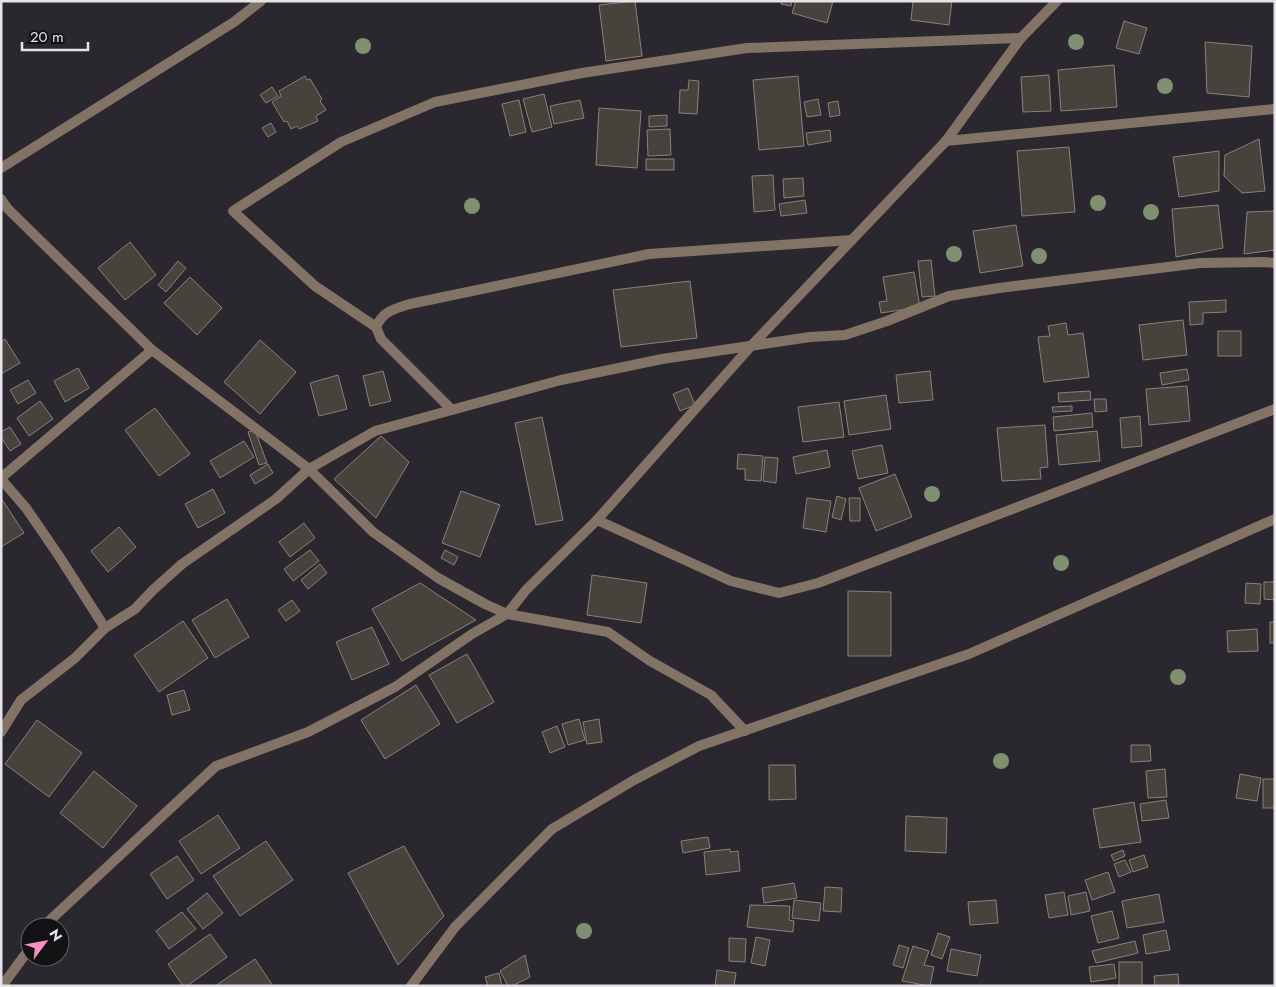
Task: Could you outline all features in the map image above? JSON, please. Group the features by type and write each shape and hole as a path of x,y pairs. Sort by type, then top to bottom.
{"street":[{"path":"1,168 234,22 261,1"},
{"path":"55,917 216,766 308,732 394,687 472,634 507,614 526,590 597,520 751,346 946,141 1021,38 1057,1"},
{"path":"452,410 381,339 376,327 315,286 234,211 341,142 435,102 582,73 747,48 1021,38"},
{"path":"946,141 1275,109"},
{"path":"1,199 152,350 309,469 373,532 438,578 507,614 608,632 650,660 711,696 745,731"},
{"path":"376,327 380,317 410,304 649,254 852,240"},
{"path":"1,732 21,700 74,658 105,628 134,608 182,564 276,498 309,469 375,431 561,380 662,359 810,336 845,335 887,321 949,296 1200,263 1275,263"},
{"path":"105,628 26,508 1,479 152,350"},
{"path":"597,520 731,581 779,593 818,583 1275,409"},
{"path":"411,986 454,927 552,829 634,780 699,746 969,654 1275,519"},
{"path":"2,986 20,962"}],"building":[{"path":"635,1 642,56 606,61 599,5"},
{"path":"782,1 792,1 791,6 781,4"},
{"path":"796,1 833,1 827,23 792,13"},
{"path":"913,1 952,1 949,25 911,20"},
{"path":"1124,21 1147,28 1139,54 1116,48"},
{"path":"1205,42 1252,46 1249,97 1207,93"},
{"path":"1114,65 1117,107 1061,111 1058,70"},
{"path":"1049,75 1051,111 1023,112 1021,77"},
{"path":"305,76 307,80 310,79 326,110 316,116 318,121 299,129 297,126 291,129 287,121 284,122 272,102 281,96 279,91"},
{"path":"798,76 804,146 759,150 753,80"},
{"path":"689,80 699,81 697,114 679,113 680,90 688,90"},
{"path":"272,87 278,96 266,103 260,95"},
{"path":"544,94 552,127 532,132 523,99"},
{"path":"818,99 821,115 807,117 804,102"},
{"path":"519,100 526,132 510,136 502,104"},
{"path":"580,100 584,118 554,124 550,106"},
{"path":"838,101 840,115 830,117 828,103"},
{"path":"599,108 641,111 637,168 596,165"},
{"path":"667,115 667,126 649,127 649,116"},
{"path":"271,123 276,132 268,137 262,128"},
{"path":"670,129 671,155 648,156 647,130"},
{"path":"830,130 831,141 808,145 806,133"},
{"path":"1259,139 1265,191 1242,193 1224,176 1225,155"},
{"path":"1069,147 1075,212 1022,216 1017,151"},
{"path":"1219,151 1219,191 1179,197 1173,157"},
{"path":"646,159 674,159 674,170 646,170"},
{"path":"773,175 775,210 754,212 752,176"},
{"path":"803,178 804,196 784,198 783,179"},
{"path":"805,200 807,213 781,216 779,204"},
{"path":"1218,205 1223,248 1176,257 1172,209"},
{"path":"1275,211 1275,250 1244,254 1247,212"},
{"path":"1016,225 1023,266 980,273 973,231"},
{"path":"130,242 156,275 125,300 98,268"},
{"path":"931,260 935,296 922,297 918,261"},
{"path":"178,261 186,268 166,292 158,285"},
{"path":"914,272 920,307 881,313 879,302 887,301 883,277"},
{"path":"190,277 222,308 197,335 164,303"},
{"path":"690,281 697,338 621,347 613,290"},
{"path":"1226,300 1226,312 1203,313 1203,324 1190,325 1189,302"},
{"path":"1183,320 1187,355 1143,360 1139,325"},
{"path":"1066,323 1068,335 1083,333 1089,377 1044,382 1038,337 1050,336 1048,326"},
{"path":"1218,331 1241,331 1241,356 1218,356"},
{"path":"5,339 20,363 1,374 1,342"},
{"path":"260,340 296,372 260,414 224,382"},
{"path":"78,368 89,388 65,402 54,381"},
{"path":"1187,369 1189,380 1162,385 1160,373"},
{"path":"383,371 391,401 370,406 363,376"},
{"path":"930,371 933,400 899,403 896,375"},
{"path":"338,375 347,409 319,416 310,383"},
{"path":"28,380 36,393 18,404 10,390"},
{"path":"1187,386 1190,421 1149,425 1146,389"},
{"path":"688,388 695,405 680,411 673,394"},
{"path":"1090,391 1091,400 1059,402 1058,393"},
{"path":"886,395 891,429 849,435 844,401"},
{"path":"1094,399 1106,399 1107,411 1095,412"},
{"path":"40,401 53,419 29,436 17,418"},
{"path":"839,402 844,437 803,442 798,407"},
{"path":"1072,406 1072,411 1053,412 1052,407"},
{"path":"155,408 190,454 159,476 125,430"},
{"path":"1092,413 1093,427 1054,431 1053,417"},
{"path":"1140,416 1142,446 1122,448 1120,418"},
{"path":"542,417 563,520 536,525 515,423"},
{"path":"1045,425 1048,467 1040,468 1041,479 1002,481 997,428"},
{"path":"10,427 21,444 10,451 1,437 1,432"},
{"path":"255,430 267,463 259,465 248,432"},
{"path":"1097,431 1100,461 1059,465 1056,435"},
{"path":"381,436 409,462 376,518 334,479"},
{"path":"244,441 254,457 220,478 210,461"},
{"path":"882,445 888,473 858,479 852,451"},
{"path":"827,450 830,467 796,474 793,457"},
{"path":"738,454 763,456 761,481 745,480 745,469 737,469"},
{"path":"765,457 778,458 776,483 763,481"},
{"path":"268,464 273,473 255,484 250,475"},
{"path":"895,474 912,517 876,531 859,488"},
{"path":"213,489 225,513 198,528 185,504"},
{"path":"461,491 500,505 480,557 442,543"},
{"path":"837,496 846,499 841,520 832,517"},
{"path":"1,498 24,533 1,547"},
{"path":"807,498 831,501 826,532 803,528"},
{"path":"849,498 860,498 860,521 850,521"},
{"path":"304,523 315,538 290,557 279,542"},
{"path":"119,527 136,547 108,572 91,551"},
{"path":"310,550 319,561 293,581 284,569"},
{"path":"445,550 458,557 454,565 441,558"},
{"path":"320,564 327,573 308,589 301,580"},
{"path":"592,575 647,583 641,623 587,615"},
{"path":"1264,582 1275,582 1275,600 1264,599"},
{"path":"420,583 476,620 402,661 372,609"},
{"path":"1246,583 1261,584 1260,604 1245,603"},
{"path":"848,591 891,592 891,656 848,656"},
{"path":"227,599 249,637 215,658 192,620"},
{"path":"292,600 300,611 286,621 278,610"},
{"path":"183,621 208,658 159,692 134,655"},
{"path":"1270,622 1275,622 1275,643 1270,643"},
{"path":"372,627 389,664 352,680 336,642"},
{"path":"1257,629 1258,651 1228,652 1227,631"},
{"path":"467,654 494,702 457,723 429,675"},
{"path":"416,685 440,724 385,759 361,720"},
{"path":"184,690 190,710 172,715 167,695"},
{"path":"579,719 585,740 568,745 562,724"},
{"path":"599,719 602,742 587,744 583,722"},
{"path":"37,720 82,753 49,797 5,764"},
{"path":"557,726 565,747 550,753 542,732"},
{"path":"1131,745 1150,745 1151,761 1131,762"},
{"path":"769,765 795,765 796,799 769,800"},
{"path":"1165,769 1167,797 1148,798 1146,771"},
{"path":"94,771 137,806 103,848 60,813"},
{"path":"1240,774 1261,778 1257,801 1236,798"},
{"path":"1263,779 1275,779 1275,808 1263,808"},
{"path":"1166,800 1169,818 1142,821 1140,804"},
{"path":"1134,802 1141,842 1100,848 1093,809"},
{"path":"218,815 240,848 201,874 179,841"},
{"path":"906,816 947,818 946,853 905,851"},
{"path":"708,837 710,848 683,853 681,841"},
{"path":"266,841 293,880 240,916 213,876"},
{"path":"404,846 444,916 398,965 348,873"},
{"path":"730,849 730,852 738,851 740,871 706,875 704,852"},
{"path":"1123,850 1125,856 1114,861 1111,855"},
{"path":"1144,855 1148,867 1133,872 1129,860"},
{"path":"177,856 194,880 167,899 150,874"},
{"path":"1125,860 1131,872 1119,877 1114,864"},
{"path":"1108,872 1115,892 1092,900 1085,880"},
{"path":"794,883 797,898 764,903 762,888"},
{"path":"825,887 842,888 841,912 823,911"},
{"path":"1064,892 1068,915 1049,918 1045,895"},
{"path":"1086,892 1090,911 1071,915 1068,896"},
{"path":"207,893 223,913 203,929 187,909"},
{"path":"1159,894 1164,922 1127,928 1122,901"},
{"path":"794,900 821,903 819,921 792,918"},
{"path":"996,900 998,923 970,925 968,902"},
{"path":"750,905 790,906 789,920 794,921 793,932 747,927"},
{"path":"1112,911 1119,938 1098,943 1091,916"},
{"path":"182,912 196,929 169,949 156,931"},
{"path":"1166,930 1170,950 1146,954 1143,935"},
{"path":"938,933 950,937 942,959 931,955"},
{"path":"210,934 227,957 187,986 183,986 168,964"},
{"path":"756,937 770,940 765,966 751,963"},
{"path":"729,938 746,939 745,962 729,961"},
{"path":"1135,941 1138,953 1096,963 1092,951"},
{"path":"899,945 909,948 903,968 893,965"},
{"path":"913,946 929,951 924,965 934,967 930,986 902,981"},
{"path":"951,949 981,955 977,976 947,971"},
{"path":"525,955 530,977 512,986 508,986 500,971"},
{"path":"255,959 273,986 215,986"},
{"path":"1119,962 1142,962 1142,986 1119,986"},
{"path":"1114,964 1116,978 1091,982 1089,967"},
{"path":"717,970 736,973 734,986 715,986"},
{"path":"499,973 502,986 488,986 485,977"},
{"path":"1178,974 1179,986 1155,986 1154,976"}]}
